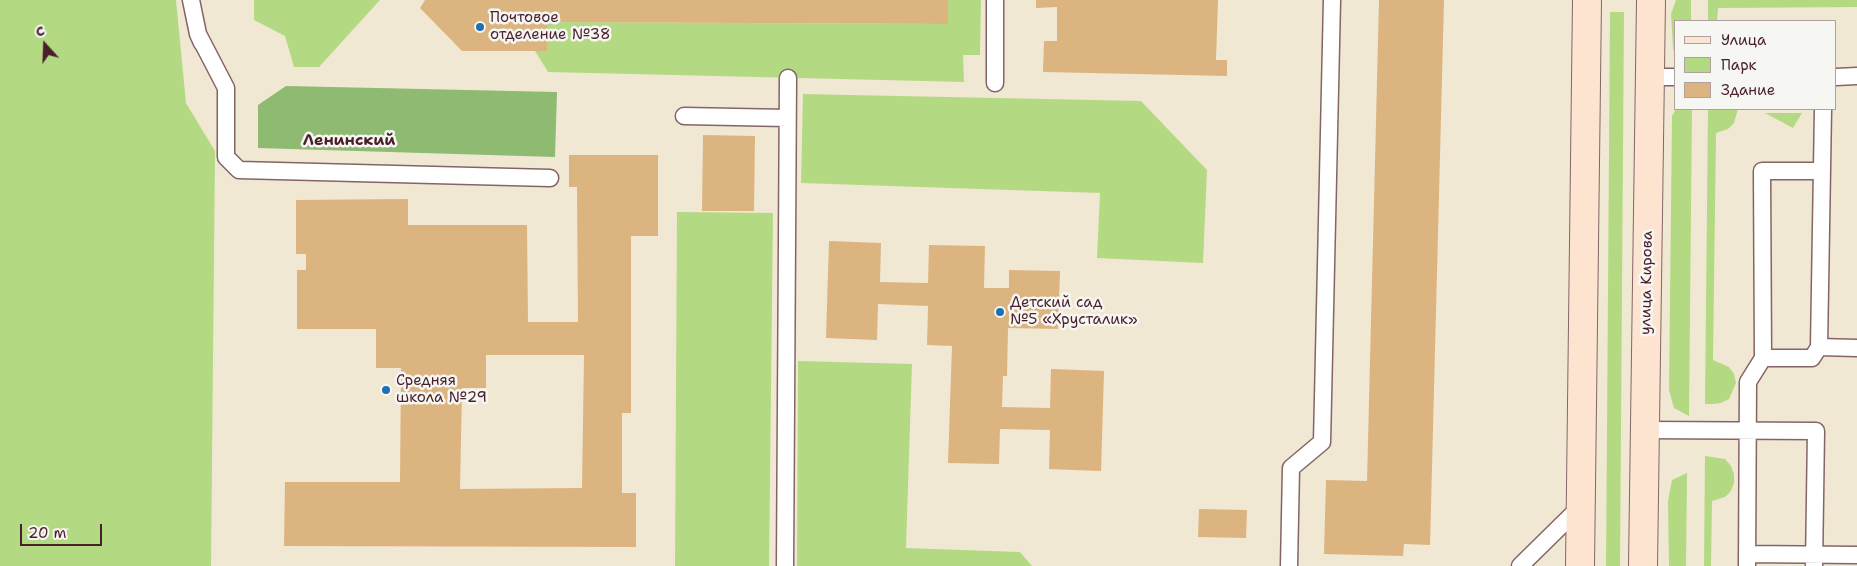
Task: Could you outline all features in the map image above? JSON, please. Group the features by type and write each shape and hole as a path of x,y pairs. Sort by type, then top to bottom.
{"main road":[{"path":"1580,566 1587,0"},
{"name":"улица Кирова","path":"1644,566 1645,430 1663,77 1650,0"}],"lane":[{"path":"191,0 198,34 226,88 226,157 240,170 550,178"},
{"path":"995,0 995,83"},
{"path":"1289,566 1291,468 1322,442 1332,0"},
{"path":"1837,77 1857,76"},
{"path":"785,566 788,78"},
{"path":"1763,358 1812,358 1819,347 1823,110"},
{"path":"684,116 787,118"},
{"path":"1822,171 1762,171 1763,358 1748,382 1747,560 1814,560 1857,555"},
{"path":"1819,347 1857,348"},
{"path":"1645,430 1816,431 1814,560"},
{"path":"1520,566 1581,506"}],"green space":[{"path":"0,0 176,0 186,103 215,151 211,566 0,566"},
{"path":"254,0 380,0 319,67 294,67 285,36 254,20"},
{"path":"948,0 981,0 980,55 963,55 964,82 548,72 535,51 547,51 547,22 947,24"},
{"path":"1676,0 1691,0 1691,20 1674,20 1674,52 1673,48 1671,14"},
{"path":"1708,0 1857,0 1857,7 1718,8 1717,20 1708,20"},
{"path":"1610,12 1624,12 1620,566 1606,566"},
{"path":"286,86 557,92 555,157 258,148 258,105"},
{"path":"803,94 1141,101 1207,170 1203,263 1097,258 1100,193 801,183"},
{"path":"1675,110 1692,110 1689,416 1674,408 1669,390 1672,116"},
{"path":"1708,110 1738,110 1734,123 1728,129 1716,133 1713,360 1729,367 1734,374 1736,383 1729,399 1721,403 1705,404"},
{"path":"1765,113 1802,113 1793,128"},
{"path":"677,212 773,213 769,566 675,566"},
{"path":"798,361 912,364 906,548 1020,552 1032,566 797,566"},
{"path":"1705,456 1725,459 1731,466 1734,474 1734,483 1731,491 1725,497 1712,501 1711,566 1704,566"},
{"path":"1687,473 1686,566 1669,566 1668,501 1672,480"}],"building":[{"path":"425,0 948,0 948,24 547,22 547,51 462,51 420,8"},
{"path":"1036,0 1218,0 1216,60 1227,60 1227,76 1043,72 1044,41 1057,41 1057,7 1036,8"},
{"path":"1379,0 1444,0 1430,545 1404,544 1403,556 1324,554 1326,480 1367,481"},
{"path":"703,135 755,136 754,211 702,211"},
{"path":"569,155 658,155 658,236 631,236 631,413 622,413 622,493 636,493 636,547 284,546 285,482 400,482 401,368 376,368 376,329 297,329 297,270 306,270 306,254 296,254 296,200 408,199 408,225 527,225 528,322 578,322 577,187 569,187","holes":["486,355 584,355 582,488 460,489 462,388 486,388"]},
{"path":"829,241 881,243 880,282 928,283 929,245 985,246 984,288 1009,288 1009,270 1060,271 1058,329 1008,328 1007,376 1003,376 1002,407 1050,408 1051,369 1104,371 1101,471 1049,469 1050,430 1000,429 999,464 948,463 952,346 927,345 928,306 878,304 877,340 826,338"},
{"path":"1199,509 1247,510 1246,538 1198,537"}],"place":[{"name":"Почтовое отделение №38","path":"480,27"},
{"name":"Детский сад №5 «Хрусталик»","path":"1000,312"},
{"name":"Средняя школа №29","path":"386,390"}],"district":[{"name":"Ленинский","path":"349,141"}]}
